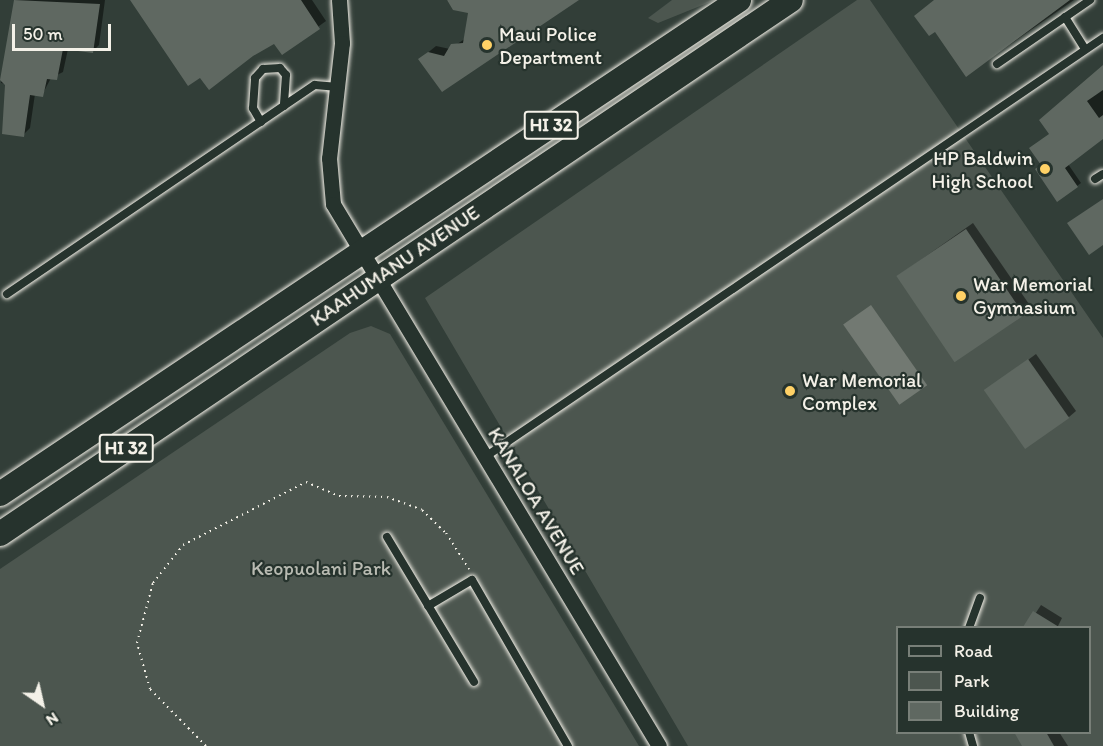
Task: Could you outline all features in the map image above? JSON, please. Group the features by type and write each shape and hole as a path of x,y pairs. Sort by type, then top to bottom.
{"main road":[{"name":"KAAHUMANU AVENUE","path":"0,494 739,0"},
{"name":"KAAHUMANU AVENUE","path":"0,534 791,0"}],"street":[{"name":"KANALOA AVENUE","path":"339,0 338,87 331,194 362,251 659,746"}],"lane":[{"path":"997,64 1090,0"},
{"path":"1065,17 1085,49"},
{"path":"485,457 1103,38"},
{"path":"261,122 253,108 255,78 263,69 280,68 286,75 284,106"},
{"path":"7,294 315,85 338,87"},
{"path":"1095,179 1103,174"},
{"path":"387,537 474,682"},
{"path":"428,606 472,580 568,746"},
{"path":"969,626 980,598"}],"path":[{"path":"206,746 150,688 137,644 153,583 183,545 306,482 339,496 387,496 422,510 446,533 469,569"}],"green space":[{"path":"672,0 715,0 658,23 648,18"},
{"name":"War Memorial Complex","path":"857,0 870,0 1103,338 1103,746 688,746 425,298"},
{"name":"Keopuolani Park","path":"371,326 390,334 639,746 0,746 0,569 350,333"}],"shaded area":[{"path":"871,305 927,385 899,405 843,325"}],"building":[{"path":"14,0 100,4 93,53 63,49 57,80 47,79 43,97 30,95 24,137 2,134 5,85 0,80"},
{"path":"130,0 301,0 320,29 282,55 274,44 253,56 209,90 200,78 188,86"},
{"name":"Maui Police Department","path":"447,0 579,0 442,92 418,59 428,52 444,56 451,44 463,43 468,13 453,10"},
{"path":"934,0 1070,0 966,77 935,32 929,36 914,16"},
{"path":"1103,65 1103,90 1087,101 1099,118 1103,115 1103,139 1065,168 1078,187 1057,202 1035,169 1041,165 1029,148 1049,134 1039,120"},
{"path":"1103,199 1103,245 1089,255 1067,223"},
{"name":"War Memorial Gymnasium","path":"966,229 1024,315 955,362 896,276"},
{"path":"1028,359 1069,418 1025,449 984,390"},
{"path":"1033,611 1057,626 1024,626"},
{"path":"1015,734 1047,734 1054,746 1022,746"}],"place":[{"name":"Maui Police Department","path":"487,45"},
{"name":"HP Baldwin High School","path":"1045,169"},
{"name":"War Memorial Gymnasium","path":"961,296"},
{"name":"War Memorial Complex","path":"790,391"}]}
